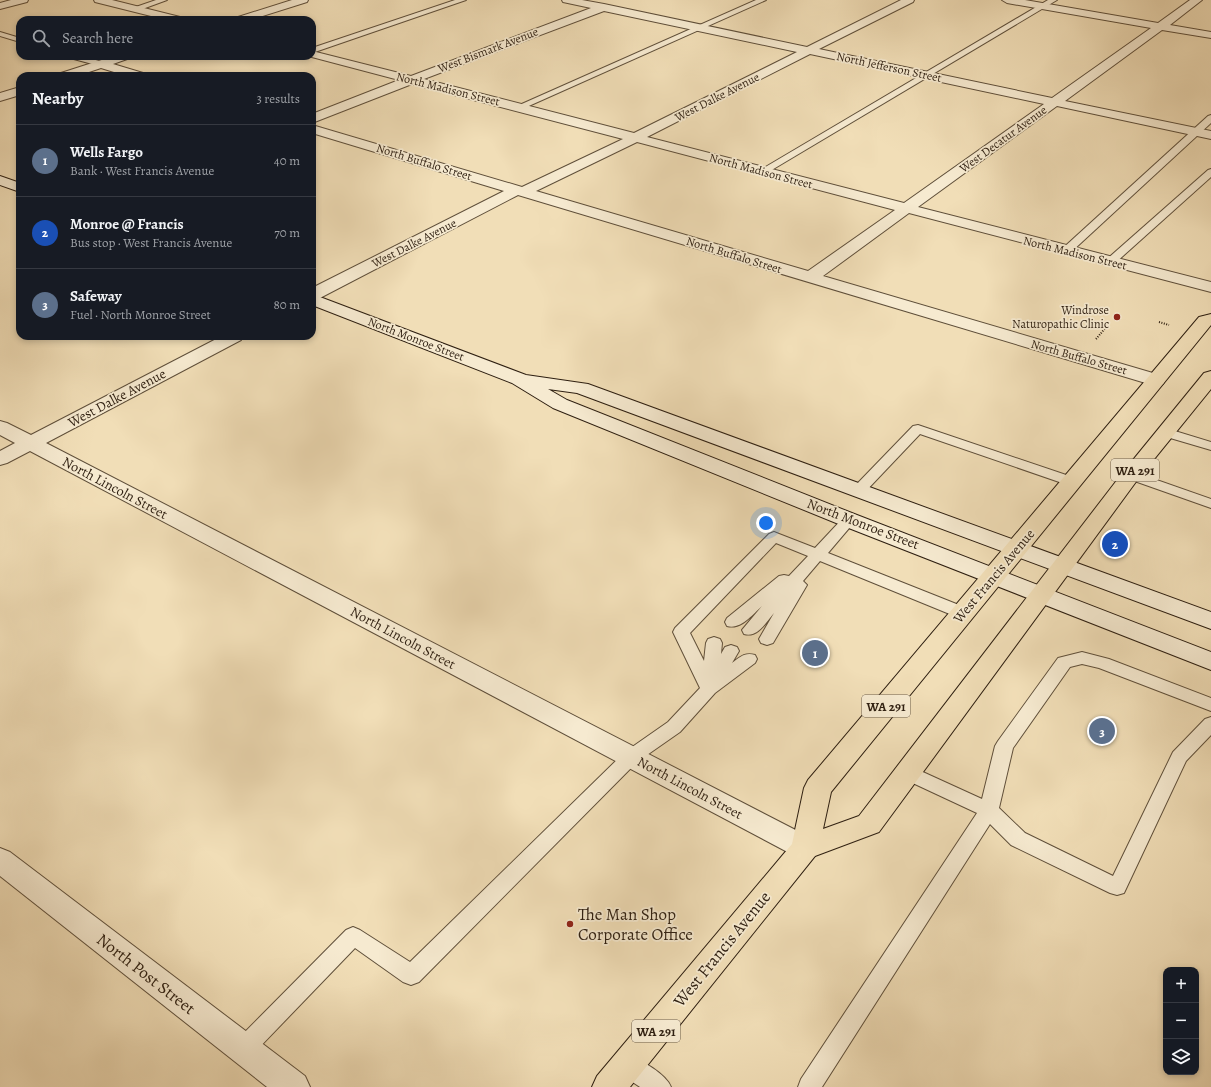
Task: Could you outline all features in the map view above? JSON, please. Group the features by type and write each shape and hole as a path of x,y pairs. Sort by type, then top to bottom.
{"main road":[{"name":"West Francis Avenue","path":"618,1076 805,848 818,788 1205,321 1211,319"},
{"name":"WA 291","path":"805,848 869,824 1131,475 1211,377"}],"street":[{"path":"0,6 23,0"},
{"path":"99,0 163,16"},
{"path":"252,16 303,0"},
{"name":"North Jefferson Street","path":"567,0 1211,135"},
{"name":"West Bismark Avenue","path":"316,117 621,0"},
{"name":"West Dalke Avenue","path":"316,293 520,191 635,138 909,0"},
{"path":"1008,0 1211,35"},
{"name":"West Decatur Avenue","path":"809,278 1197,0"},
{"name":"North Madison Street","path":"316,54 762,172 1211,287"},
{"path":"76,72 113,60"},
{"path":"100,64 126,72"},
{"path":"0,97 16,92"},
{"name":"North Buffalo Street","path":"316,130 1156,380"},
{"path":"0,180 16,186"},
{"name":"North Monroe Street","path":"316,302 519,379 560,404 849,520 1211,661"},
{"name":"West Dalke Avenue","path":"0,459 227,340"},
{"name":"North Monroe Street","path":"519,379 581,388 1211,621"},
{"name":"North Lincoln Street","path":"0,427 805,848"},
{"name":"North Post Street","path":"0,860 292,1087"}],"lane":[{"path":"134,9 163,0"},
{"path":"316,52 462,0"},
{"path":"519,107 762,0"},
{"path":"762,172 1053,0"},
{"path":"0,34 16,39"},
{"path":"86,60 100,64"},
{"path":"1066,251 1211,118"},
{"path":"1110,262 1211,172"},
{"path":"859,490 918,429 1073,482"},
{"path":"1165,432 1211,446"},
{"path":"1131,475 1211,504"},
{"path":"750,630 849,520"},
{"path":"709,689 681,632 774,537 963,613"},
{"path":"733,622 816,555"},
{"path":"768,639 816,555"},
{"path":"709,689 714,643"},
{"path":"709,689 731,651"},
{"path":"809,1087 989,810 1004,746 1064,662 1082,658 1103,663 1211,705"},
{"path":"243,1049 352,936 410,975 631,757 674,727 709,689 749,659"},
{"path":"908,773 989,810 1018,839 1117,887 1179,757 1211,724"},
{"path":"618,1076 660,1087"}],"path":[{"path":"1159,322 1169,324"},
{"path":"1105,329 1108,325"}],"place":[{"name":"Windrose Naturopathic Clinic","path":"1117,317"},
{"name":"Monroe @ Francis","path":"1115,544"},
{"name":"Wells Fargo","path":"815,653"},
{"name":"Safeway","path":"1102,731"},
{"name":"The Man Shop Corporate Office","path":"570,924"}]}
